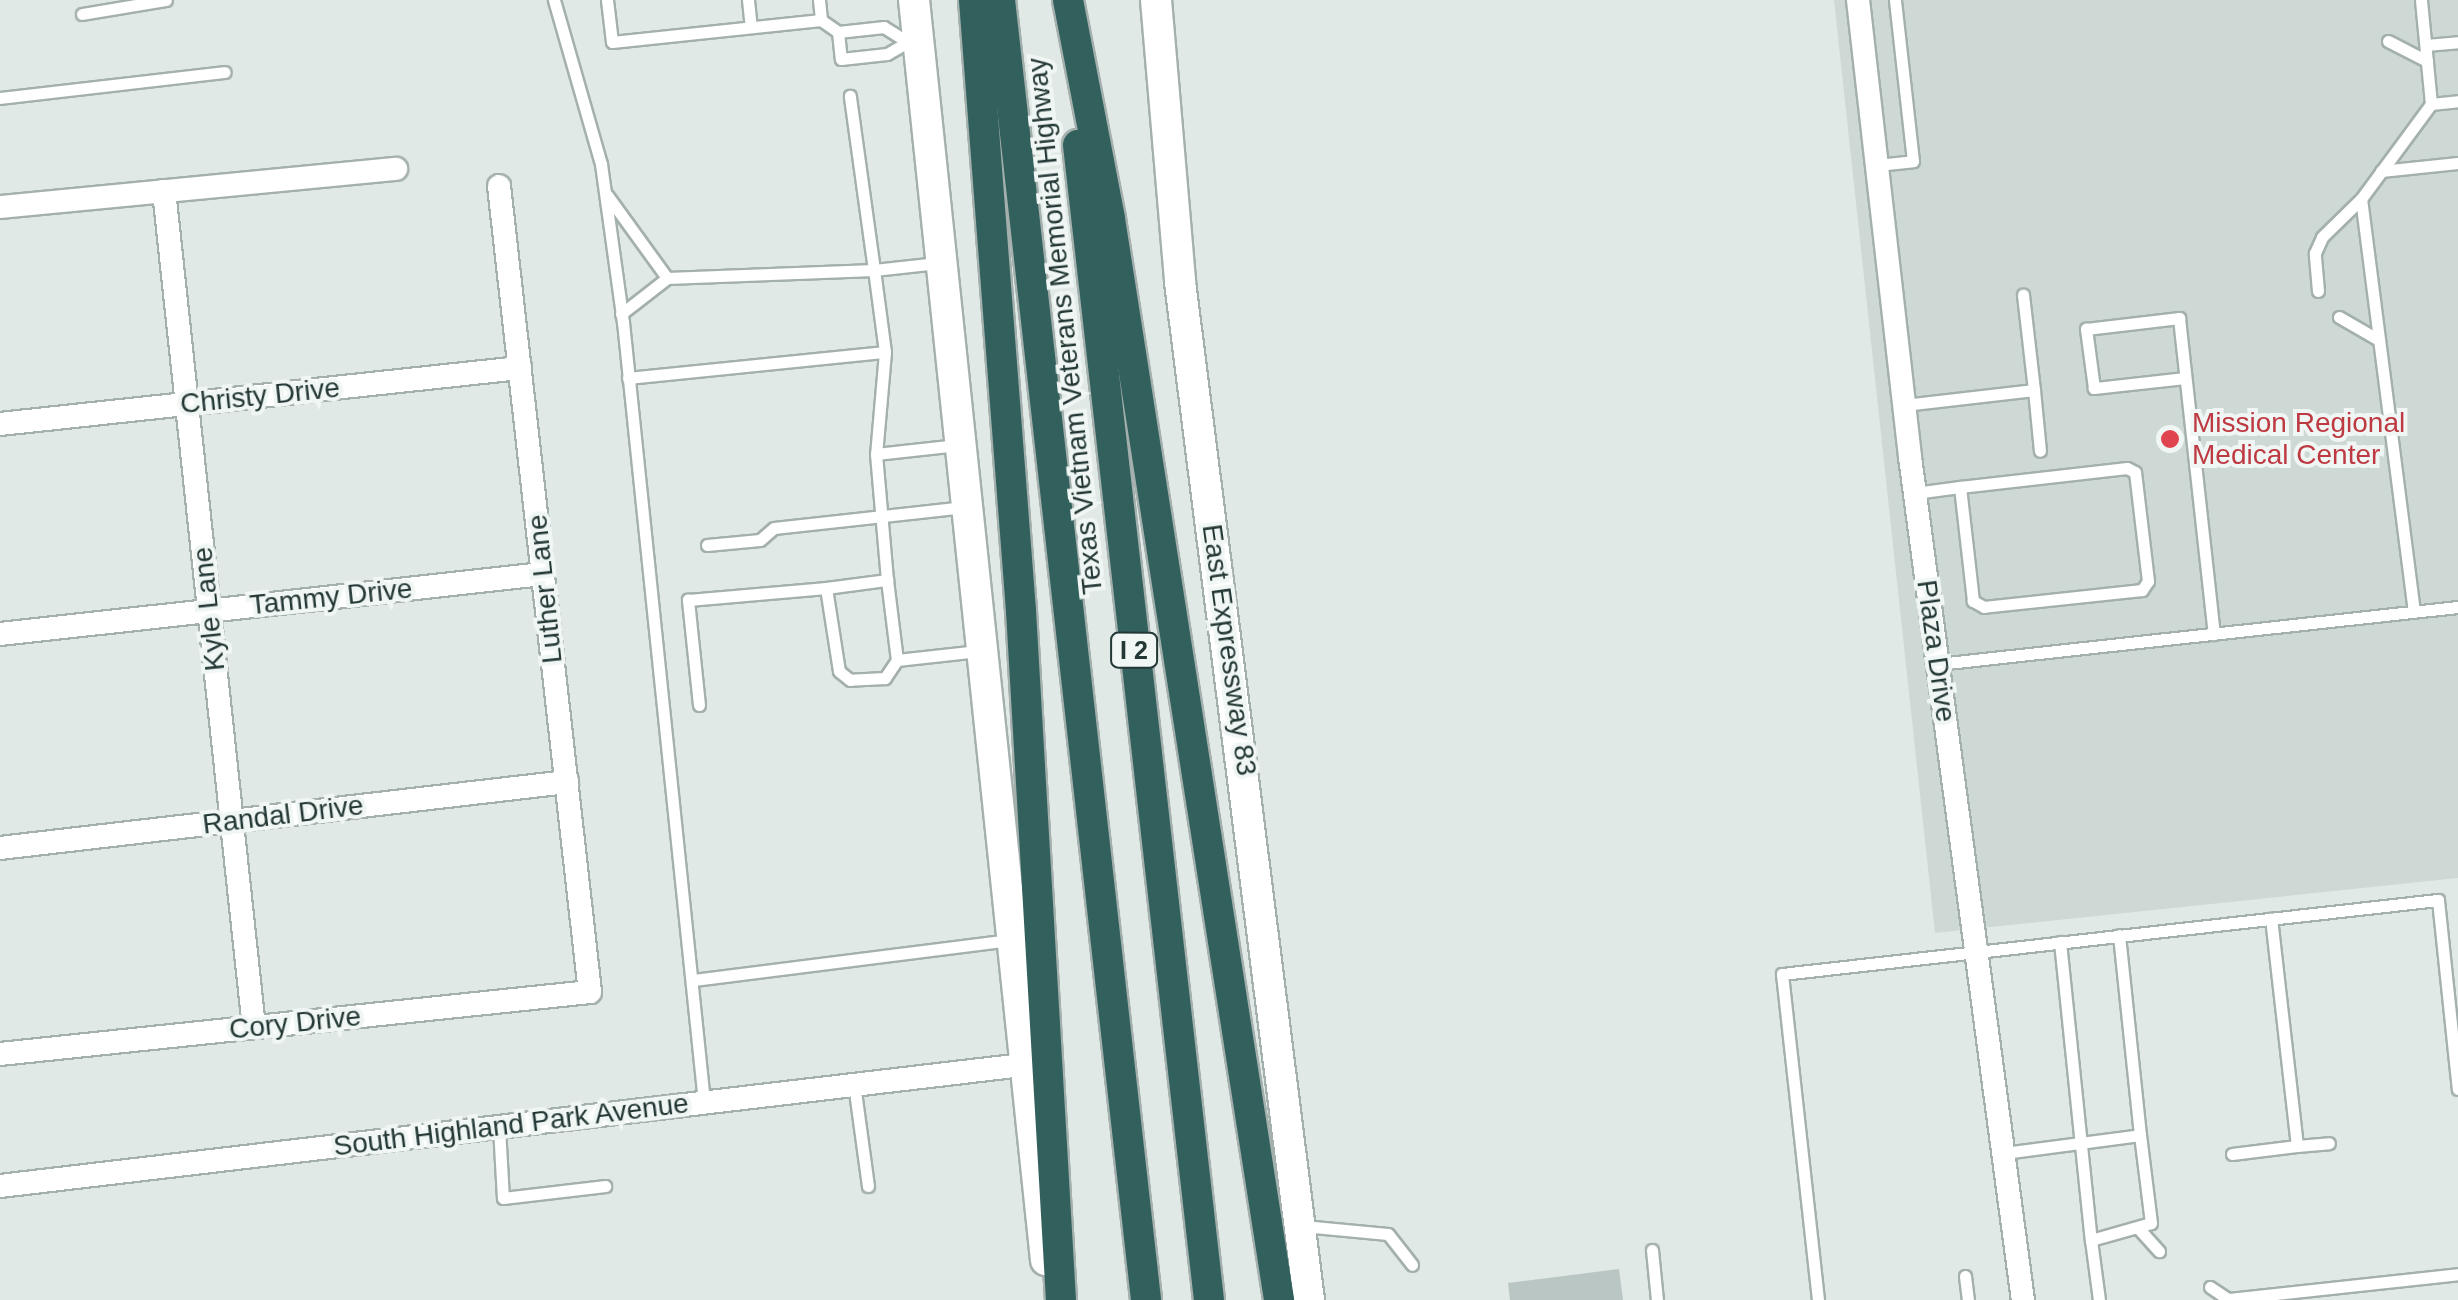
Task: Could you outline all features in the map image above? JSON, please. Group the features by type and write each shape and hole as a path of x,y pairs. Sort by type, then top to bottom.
{"highway":[{"path":"974,0 1022,611 1061,1300"},
{"name":"Texas Vietnam Veterans Memorial Highway","path":"1000,0 1146,1300"},
{"path":"1065,0 1113,238 1278,1300"},
{"name":"Texas Vietnam Veterans Memorial Highway","path":"1065,0 1209,1300"}],"main road":[{"path":"914,0 910,38 940,263 1008,940 1051,1300"},
{"path":"1136,0 1164,88"},
{"name":"East Expressway 83","path":"1156,0 1180,282 1310,1300"}],"street":[{"name":"Plaza Drive","path":"1858,0 1915,492 2023,1300"},
{"path":"0,207 396,169"},
{"name":"Luther Lane","path":"500,186 590,992"},
{"name":"Kyle Lane","path":"164,191 254,1027"},
{"name":"Christy Drive","path":"0,424 520,368"},
{"name":"Tammy Drive","path":"0,634 544,574"},
{"name":"Randal Drive","path":"0,848 567,782"},
{"name":"Cory Drive","path":"0,1054 590,992"},
{"name":"South Highland Park Avenue","path":"0,1186 1022,1065"}],"lane":[{"path":"82,14 166,0"},
{"path":"554,0 605,193 622,314 704,1102"},
{"path":"607,0 612,42 821,20 838,32 884,27 910,38"},
{"path":"748,0 751,27"},
{"path":"819,0 821,20"},
{"path":"1876,165 1914,161 1895,0"},
{"path":"2318,292 2315,253 2322,238 2362,199 2431,104 2422,0"},
{"path":"838,32 841,59 887,54 910,38"},
{"path":"2388,41 2427,62"},
{"path":"2426,45 2458,42"},
{"path":"0,98 225,72"},
{"path":"826,588 839,671 850,680 885,678 897,660 876,454 885,352 850,96"},
{"path":"2431,104 2458,101"},
{"path":"2381,171 2458,163"},
{"path":"605,193 668,278"},
{"path":"2362,199 2414,612"},
{"path":"622,314 668,278 874,270 940,263"},
{"path":"2023,295 2040,451"},
{"path":"2338,317 2380,340"},
{"path":"2186,378 2094,388 2086,328 2179,318 2186,378 2214,634"},
{"path":"628,378 885,352"},
{"path":"1904,405 2034,390"},
{"path":"876,454 958,445"},
{"path":"1915,492 1960,487 2136,472 2148,581 2142,590 1984,607 1973,601 1960,487"},
{"path":"707,545 882,516 965,507"},
{"path":"699,705 688,600 887,580"},
{"path":"1938,664 2458,607"},
{"path":"897,660 979,651"},
{"path":"1818,1300 1782,974 2438,900 2458,1089"},
{"path":"2271,918 2297,1146"},
{"path":"2091,1240 2151,1223 2119,935"},
{"path":"693,980 1008,940"},
{"path":"2060,942 2099,1300"},
{"path":"854,1084 868,1186"},
{"path":"499,1127 503,1198 605,1186"},
{"path":"2004,1153 2140,1135"},
{"path":"2232,1154 2329,1142"},
{"path":"1302,1226 1388,1234 1412,1264"},
{"path":"2139,1229 2159,1251"},
{"path":"1652,1250 1658,1300"},
{"path":"2210,1287 2229,1300 2458,1274"},
{"path":"1965,1276 1968,1300"}],"shaded area":[{"name":"Mission Regional Medical Center","path":"1834,0 2458,0 2458,878 1935,933"}],"building":[{"path":"1619,1269 1623,1300 1510,1300 1508,1283"}],"place":[{"name":"Mission Regional Medical Center","path":"2170,439"}]}
